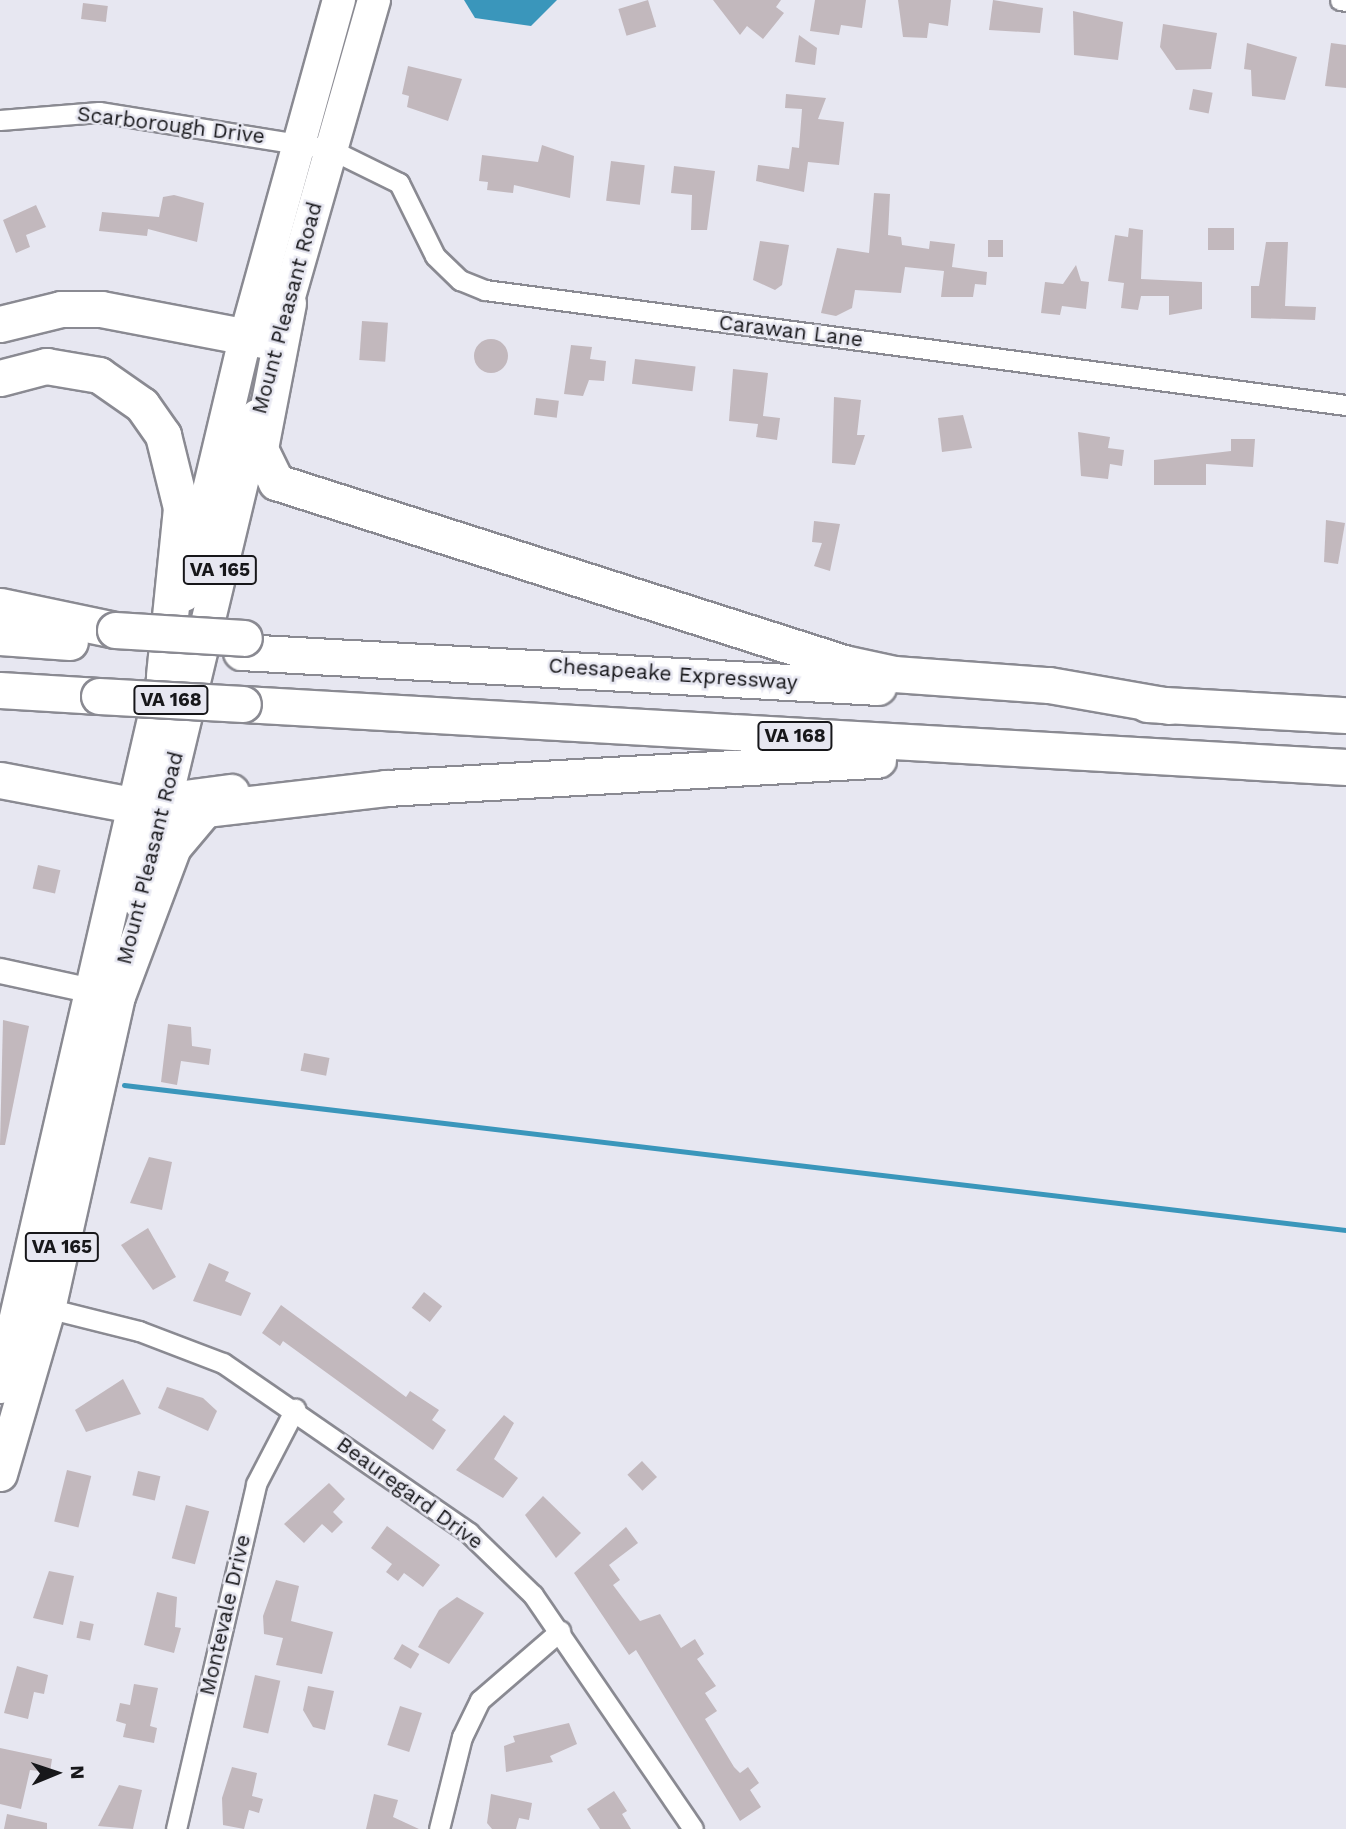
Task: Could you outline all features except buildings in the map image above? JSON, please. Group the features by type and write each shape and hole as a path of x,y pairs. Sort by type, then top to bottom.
{"highway":[{"path":"288,303 260,450 276,482 844,663 894,674 1049,685 1169,706"},
{"path":"0,324 61,309 101,309 260,339"},
{"name":"Mount Pleasant Road","path":"103,993 165,797 260,339"},
{"path":"0,378 46,366 99,375 142,405 163,435 181,508 164,675"},
{"path":"0,606 113,637"},
{"name":"Chesapeake Expressway","path":"0,637 113,637 1169,706 1346,715"},
{"name":"Mount Pleasant Road","path":"0,1475 32,1305 103,993 132,805 164,675"},
{"name":"VA 168","path":"0,691 1346,766"},
{"path":"0,780 132,805 165,797 936,759 1001,747"},
{"path":"103,993 191,819 215,806 386,788"},
{"name":"Mount Pleasant Road","path":"0,1386 32,1305"}],"main road":[{"name":"Mount Pleasant Road","path":"164,675 260,339 300,142 339,0"},
{"name":"Mount Pleasant Road","path":"260,339 288,303 374,0"}],"street":[{"path":"1339,0 1346,1"},
{"name":"Scarborough Drive","path":"0,120 99,112 300,142"},
{"name":"Carawan Lane","path":"300,142 330,149 388,174 412,200 435,256 460,280 485,290 1346,405"},
{"path":"0,971 103,993"},
{"name":"Beauregard Drive","path":"32,1305 181,1345 223,1363 295,1409 469,1533 560,1631 693,1829"},
{"name":"Montevale Drive","path":"176,1829 256,1484 295,1409"},
{"path":"439,1829 462,1737 480,1700 560,1631"}],"water":[{"path":"464,0 557,0 531,26 475,18"}],"waterway":[{"path":"124,1085 1346,1230"}]}
